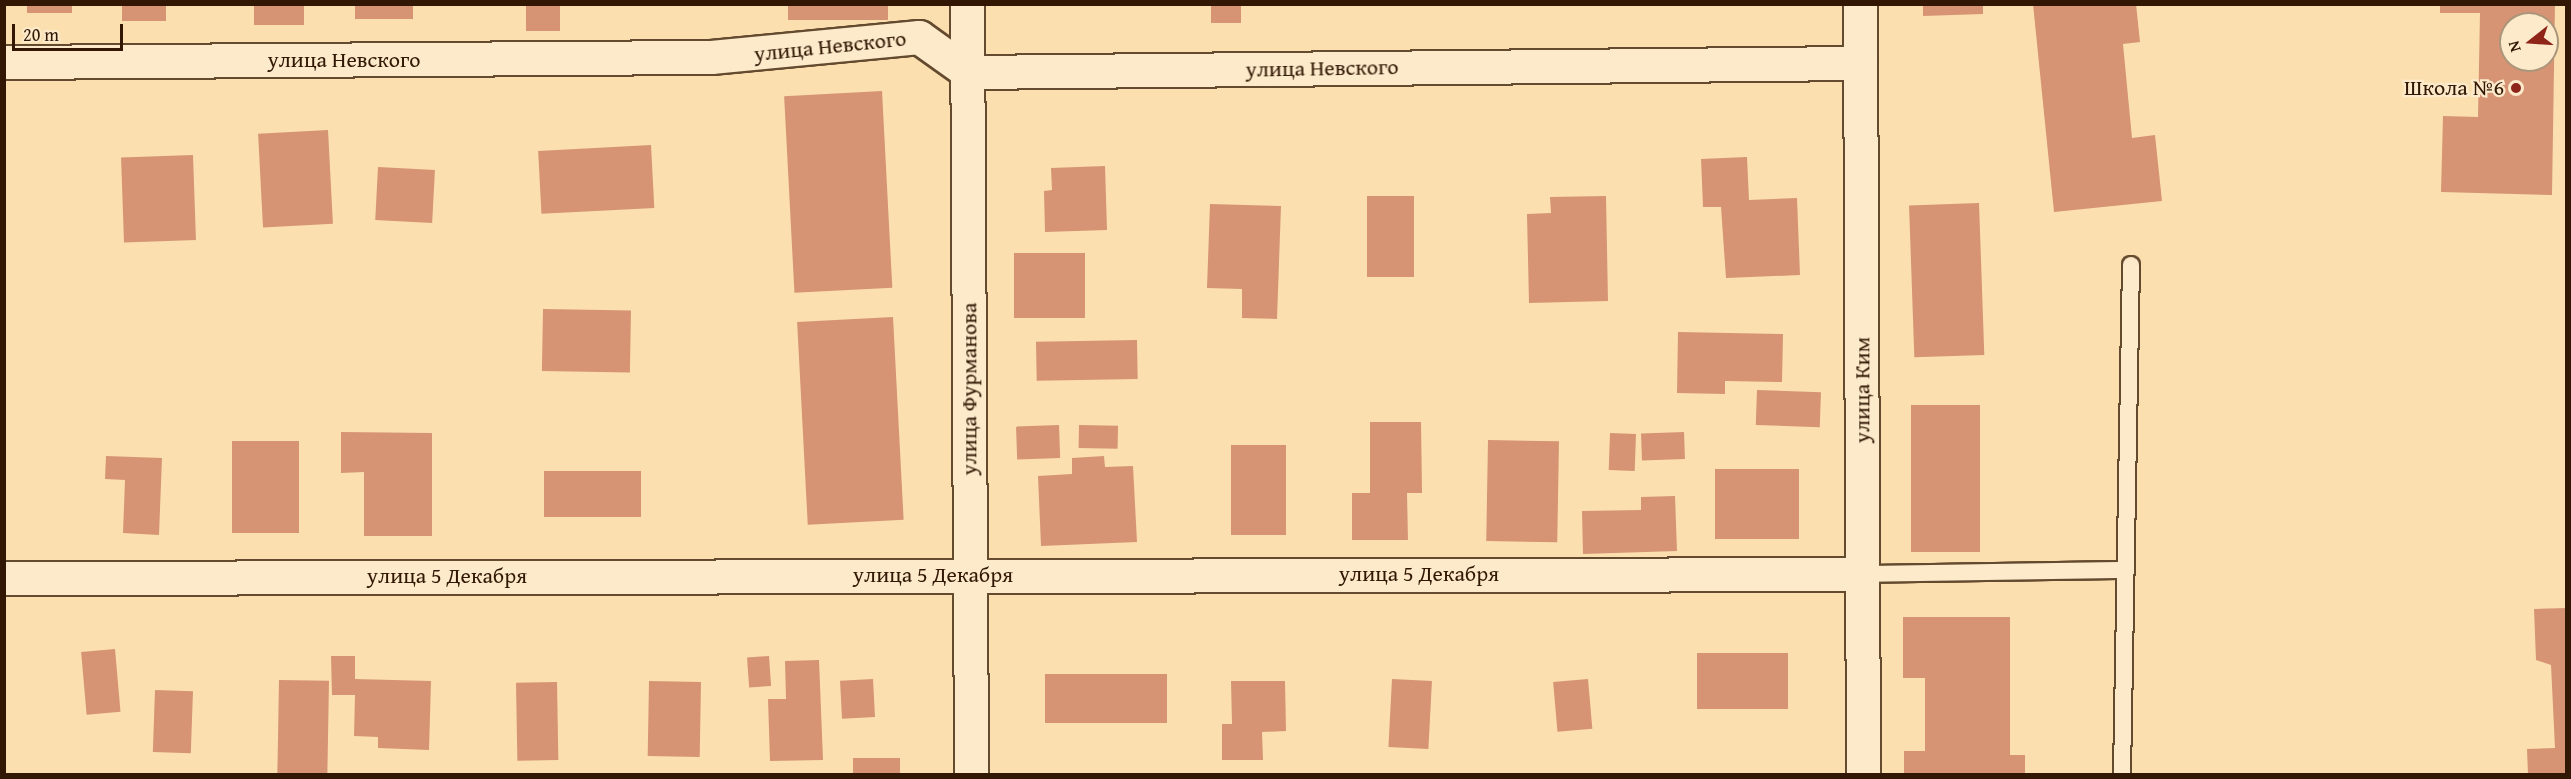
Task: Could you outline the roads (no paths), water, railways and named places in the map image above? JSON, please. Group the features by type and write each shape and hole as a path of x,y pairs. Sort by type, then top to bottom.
{"street":[{"name":"улица Фурманова","path":"967,4 971,774"},
{"name":"улица Ким","path":"1860,4 1863,774"},
{"name":"улица Невского","path":"4,62 711,57 919,37 968,72 1860,63"},
{"name":"улица 5 Декабря","path":"4,578 969,574 1863,574"}],"lane":[{"path":"2122,774 2131,265"},
{"path":"1863,574 2126,570"}],"place":[{"name":"Школа №6","path":"2516,88"}]}
